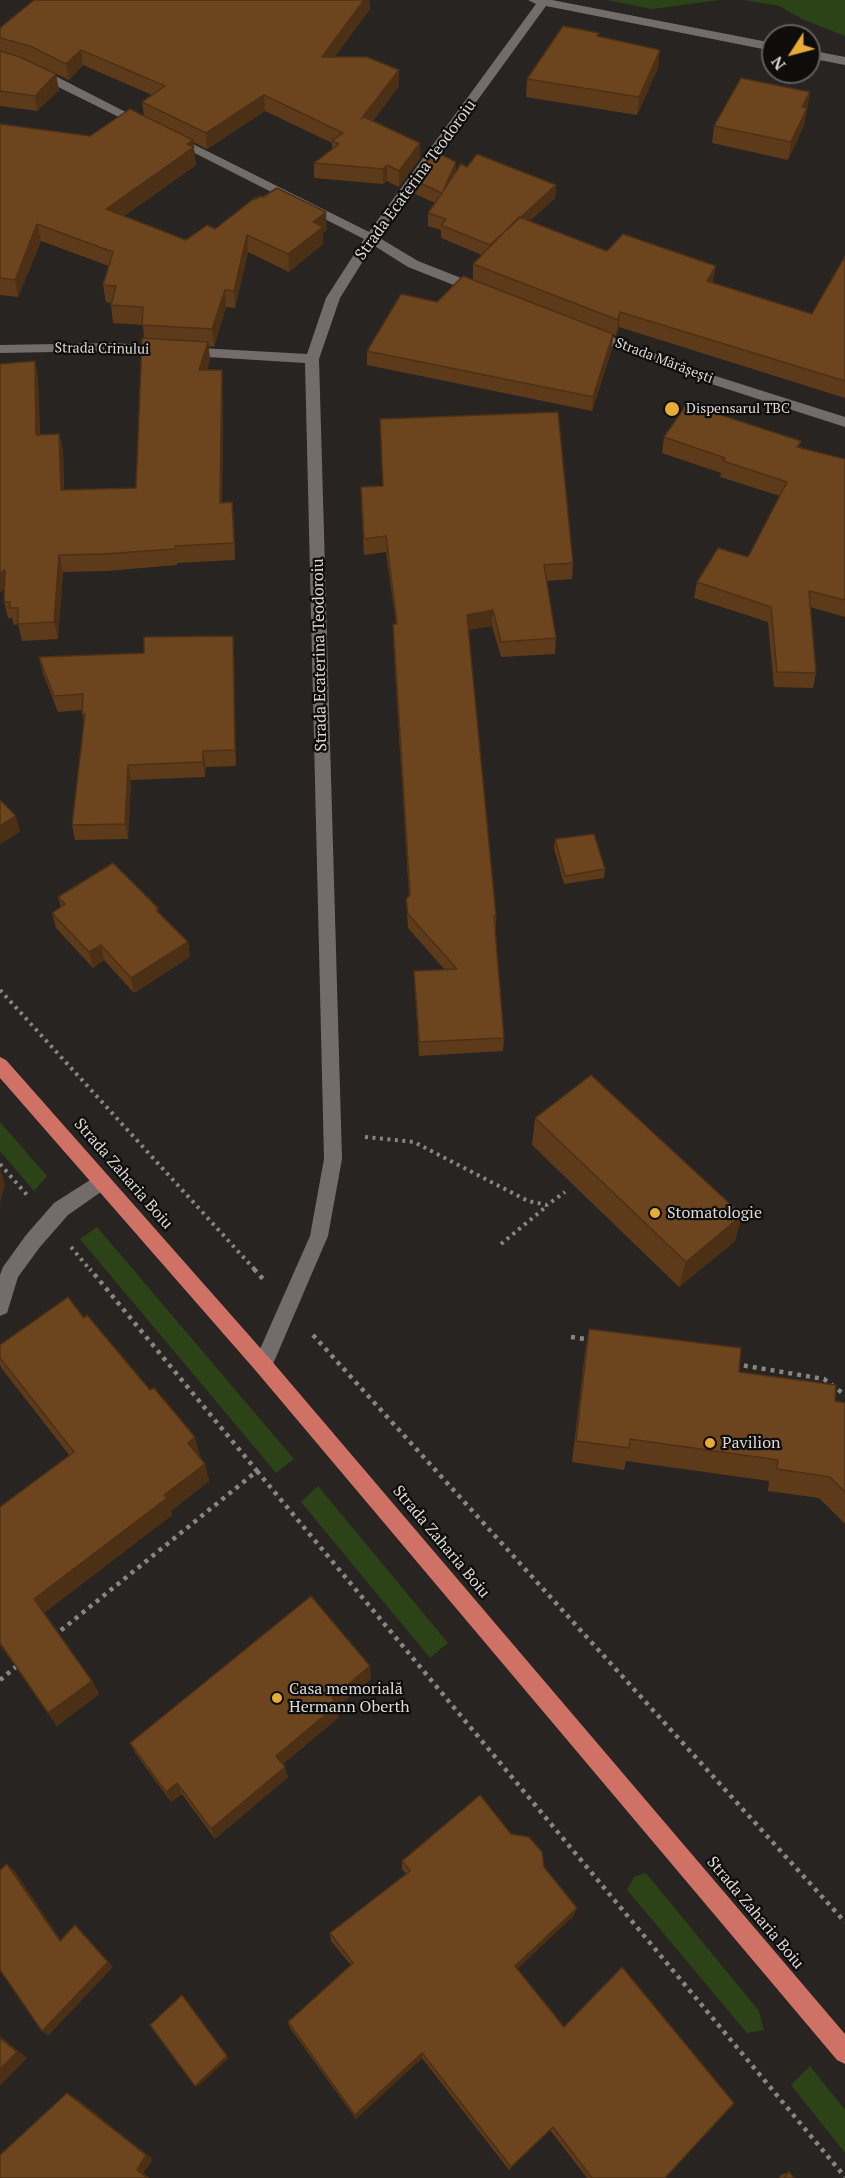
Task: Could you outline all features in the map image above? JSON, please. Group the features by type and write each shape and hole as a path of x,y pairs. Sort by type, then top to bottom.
{"highway":[{"name":"Strada Zaharia Boiu","path":"0,1065 263,1365 845,2052"}],"street":[{"path":"538,1 626,12 761,43"},
{"name":"Strada Ecaterina Teodoroiu","path":"263,1365 320,1236 333,1159 312,359 333,298 371,238 538,1"},
{"path":"821,57 845,62"},
{"path":"0,59 28,67 371,238 413,264 490,294"},
{"name":"Strada Mărășești","path":"579,328 701,376 845,422"},
{"name":"Strada Crinului","path":"0,349 111,347 312,359"},
{"path":"0,1307 10,1273 33,1241 61,1209 101,1181"}],"path":[{"path":"0,990 845,1922"},
{"path":"332,1133 414,1142 528,1201 548,1205"},
{"path":"0,1164 845,2177"},
{"path":"501,1244 565,1192"},
{"path":"571,1337 594,1341"},
{"path":"732,1364 824,1379 845,1395"},
{"path":"46,1643 258,1471"},
{"path":"0,1680 28,1658"}],"green space":[{"path":"607,0 720,0 652,9"},
{"path":"744,0 845,0 845,36 821,27 821,24 804,20 779,6"},
{"path":"0,1122 47,1176 34,1191 0,1151"},
{"path":"97,1227 294,1459 276,1473 80,1239"},
{"path":"318,1486 448,1643 430,1658 301,1502"},
{"path":"646,1873 759,2011 764,2030 747,2033 627,1890 634,1877"},
{"path":"810,2066 845,2110 845,2153 791,2085"}],"building":[{"path":"34,0 364,0 322,57 367,57 399,70 361,119 364,117 420,143 399,171 387,165 383,169 314,163 339,144 332,141 343,133 264,95 206,133 142,102 165,86 81,50 66,64 30,46 0,38 0,28"},
{"path":"563,26 599,33 597,36 660,50 639,97 527,79"},
{"path":"0,51 20,57 56,74 35,96 0,91"},
{"path":"741,78 761,82 761,84 810,92 802,107 807,108 791,142 714,126"},
{"path":"130,109 193,140 187,144 194,147 106,209 186,240 207,225 215,229 256,197 255,200 277,188 326,212 313,222 323,227 288,254 247,235 234,291 225,290 212,329 142,325 143,307 111,305 116,286 103,285 113,252 37,224 15,280 0,278 0,124 90,136"},
{"path":"434,151 456,162 443,191 461,164 467,167 477,154 556,185 490,245 441,225 446,219 428,213 442,193 413,180"},
{"path":"519,217 607,251 623,234 716,266 707,281 812,314 845,256 845,381 620,312 618,320 473,264"},
{"path":"463,276 613,334 593,397 367,351 401,294 437,302"},
{"path":"142,338 208,342 199,370 222,370 220,503 232,502 234,543 175,546 175,549 104,554 59,555 54,622 18,624 18,608 10,608 10,602 4,602 5,570 0,573 0,364 35,361 36,435 59,434 61,490 136,488"},
{"path":"687,404 801,441 797,447 845,459 845,600 809,591 816,673 777,672 771,607 697,582 718,548 748,557 787,482 723,461 725,458 664,437"},
{"path":"558,412 573,563 544,565 556,638 501,642 493,610 467,615 496,916 494,916 504,1038 419,1042 414,971 457,969 408,914 406,899 410,895 393,624 397,624 386,536 364,539 361,487 383,486 380,419"},
{"path":"233,636 235,750 203,751 203,762 128,765 125,824 72,825 85,714 82,714 83,694 54,696 39,657 144,653 144,637"},
{"path":"0,800 16,816 0,826"},
{"path":"594,834 605,869 565,876 555,839"},
{"path":"113,863 188,942 131,978 101,945 89,952 52,913 65,904 58,897"},
{"name":"Stomatologie","path":"591,1075 742,1215 686,1262 535,1118"},
{"path":"68,1297 84,1318 87,1315 150,1390 154,1388 195,1437 188,1443 205,1464 164,1495 167,1498 34,1599 92,1681 48,1713 0,1643 0,1507 74,1452 0,1358 0,1345"},
{"name":"Pavilion","path":"589,1329 741,1348 739,1372 836,1385 835,1401 845,1403 845,1492 830,1477 777,1469 778,1460 630,1439 629,1448 576,1441"},
{"name":"Casa memorială Hermann Oberth","path":"311,1596 370,1666 332,1698 337,1705 276,1756 285,1767 211,1829 177,1783 166,1792 130,1743"},
{"path":"480,1795 511,1834 529,1837 542,1852 544,1867 577,1908 515,1966 564,2027 622,1967 734,2103 665,2178 592,2178 553,2127 511,2167 422,2053 355,2115 288,2022 353,1963 330,1933 410,1871 402,1861"},
{"path":"7,1864 60,1941 75,1925 108,1962 42,2031 0,1970 0,1870"},
{"path":"182,1995 227,2056 195,2086 150,2025"},
{"path":"0,2038 17,2052 0,2069"},
{"path":"67,2093 146,2155 137,2170 147,2178 0,2178 0,2155"},
{"path":"789,2172 794,2178 784,2178"}],"place":[{"name":"Dispensarul TBC","path":"672,409"},
{"name":"Stomatologie","path":"655,1213"},
{"name":"Pavilion","path":"710,1443"},
{"name":"Casa memorială Hermann Oberth","path":"277,1698"}]}
